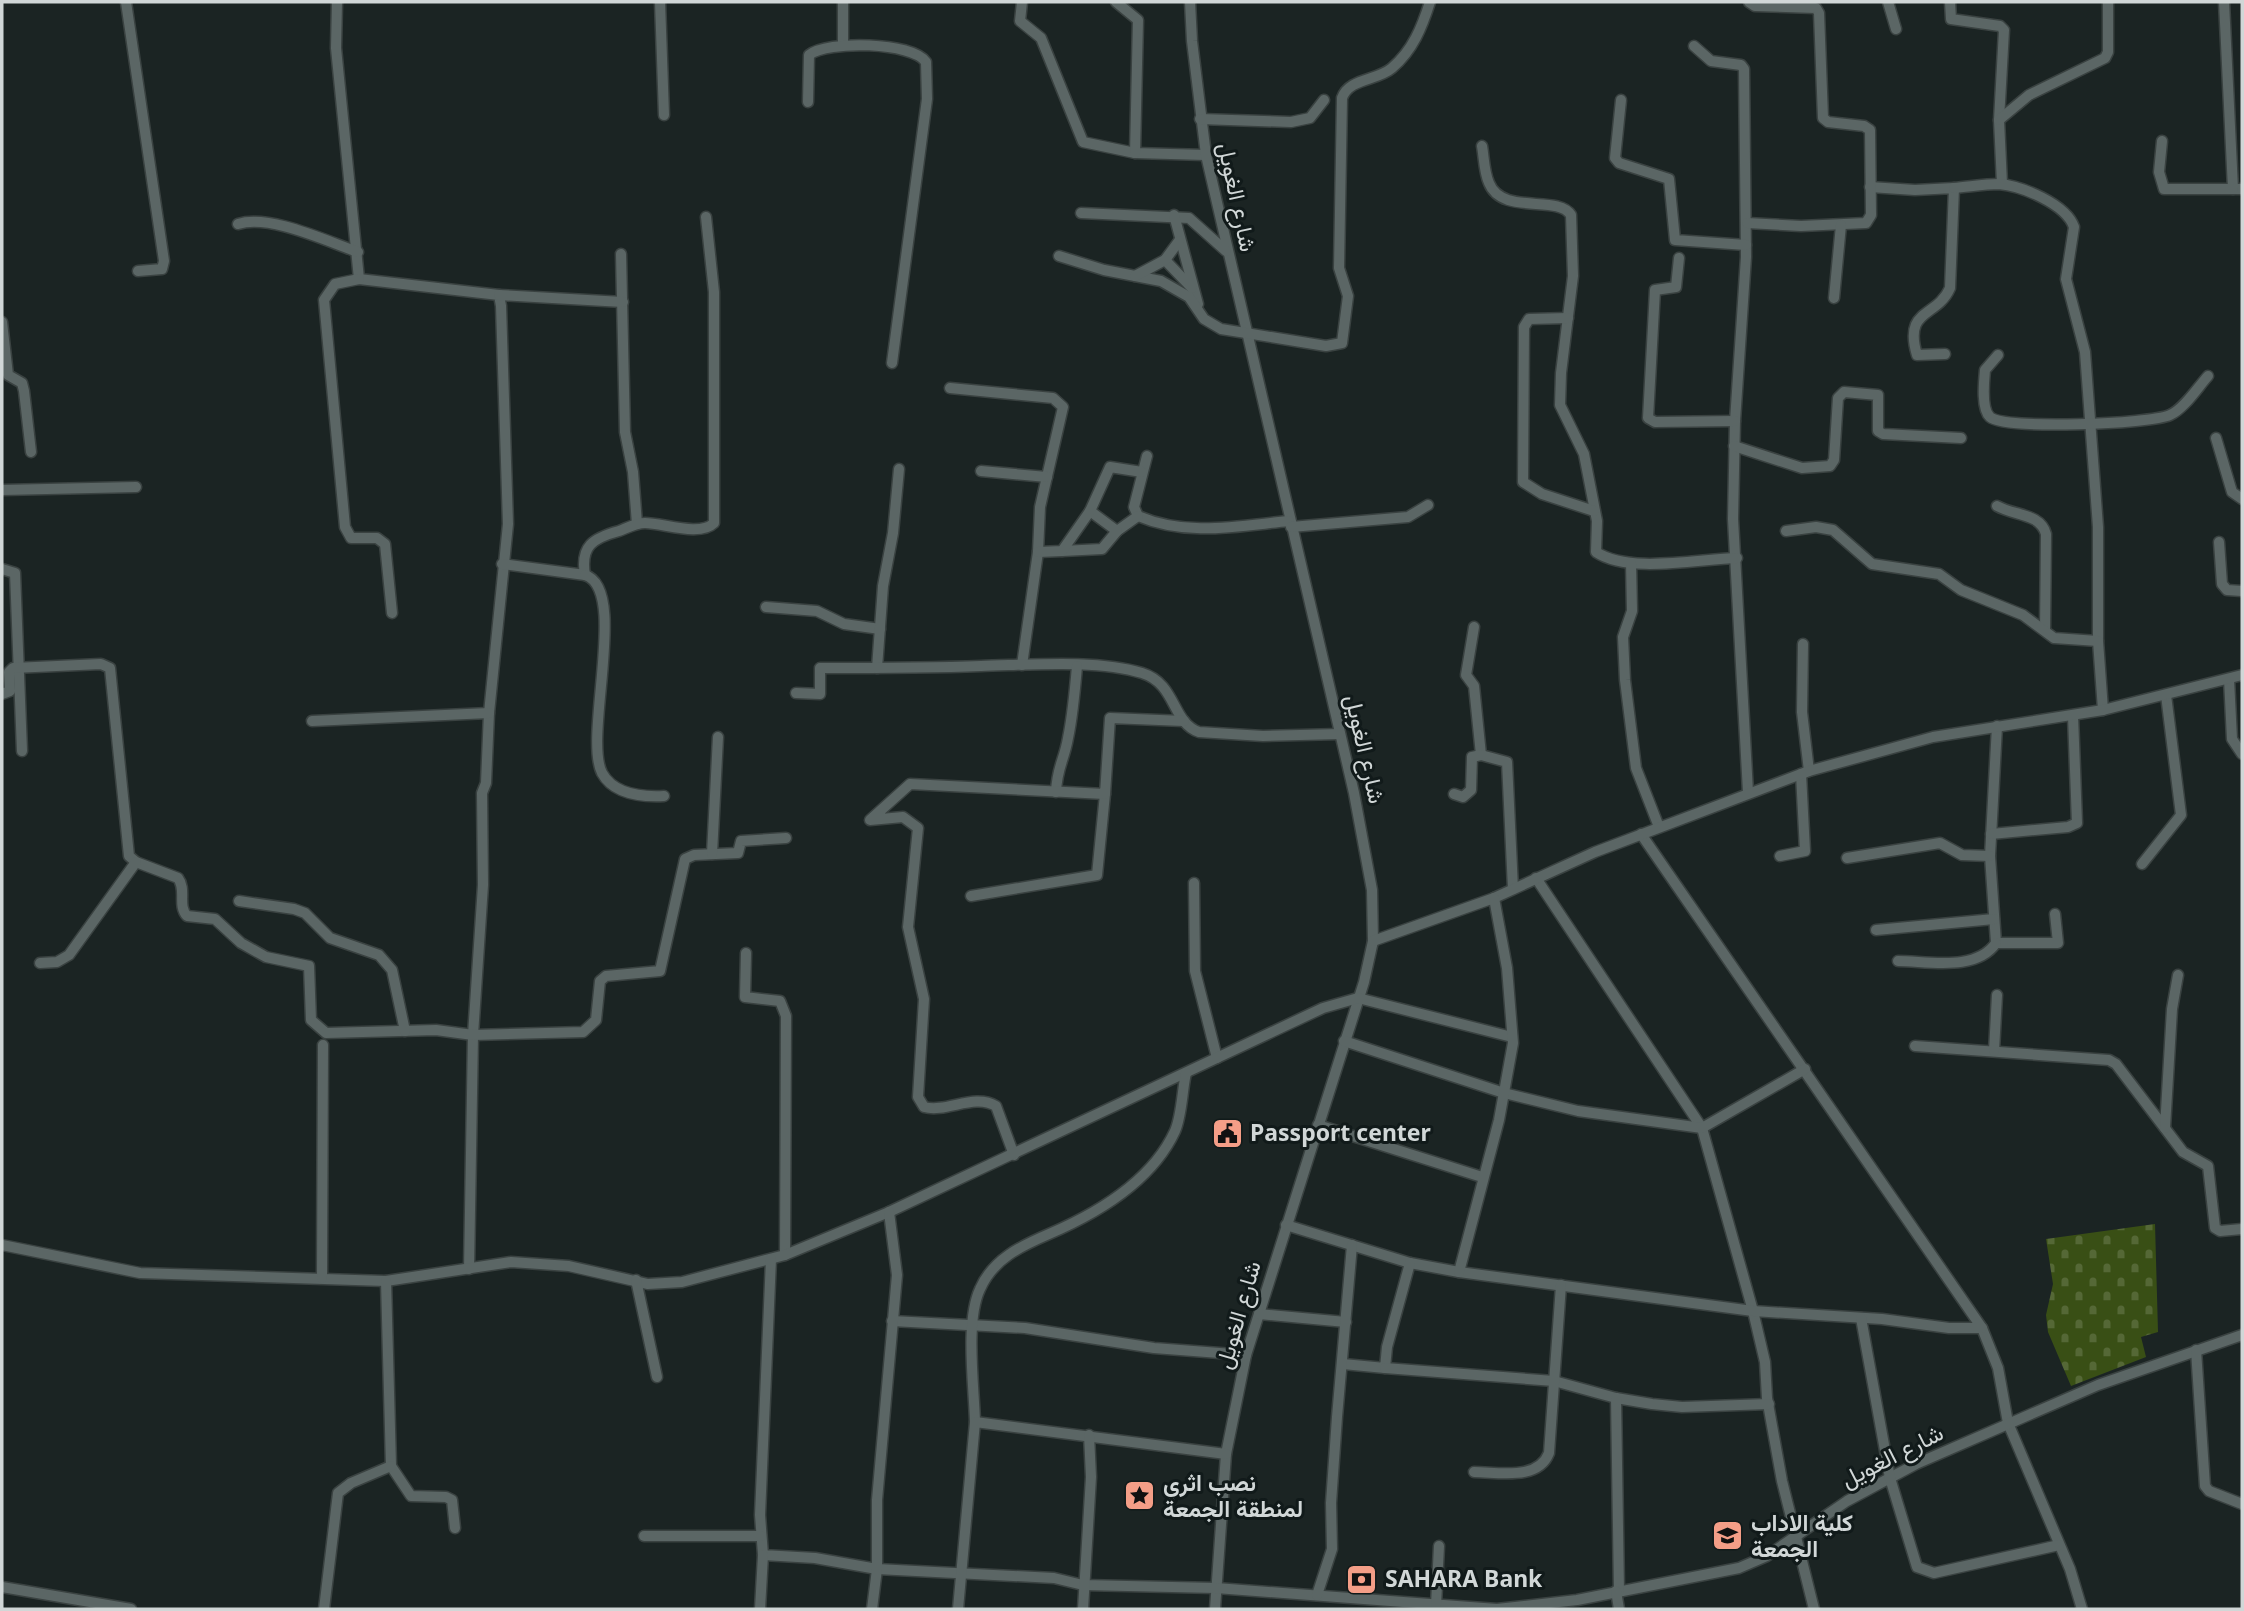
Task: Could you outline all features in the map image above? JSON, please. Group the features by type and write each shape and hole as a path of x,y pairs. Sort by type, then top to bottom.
{"street":[{"path":"126,2 164,261 162,269 138,271"},
{"path":"337,2 336,48 359,279"},
{"path":"660,2 664,115"},
{"path":"843,2 843,45"},
{"path":"1022,2 1020,21 1041,38 1082,141 1135,153 1206,155"},
{"path":"1116,2 1138,20 1135,153"},
{"name":"شارع الغويل","path":"1190,2 1200,119 1206,155 1226,251 1340,734 1372,890 1373,941 1358,999 1246,1355 1226,1454 1216,1588 1497,1609 1568,1605 1617,1591 1739,1568 1795,1539 1847,1501 2008,1423 2098,1385 2242,1335"},
{"path":"1059,256 1161,281 1189,297 1209,325 1326,346 1342,343 1348,296 1339,268 1342,98 1351,86 1392,69 1414,44 1430,2"},
{"path":"1747,223 1841,225 1869,221 1870,187 1870,130 1864,125 1828,122 1823,118 1818,10 1755,6 1749,2"},
{"path":"1888,2 1896,29"},
{"path":"1950,2 1951,19 2000,26 2004,30 1999,120 2001,184"},
{"path":"1999,120 2029,95 2105,58 2108,52 2108,2"},
{"path":"2162,141 2159,172 2164,189 2238,189 2224,2"},
{"path":"808,102 809,55 843,45 916,52 923,57 928,68 892,363"},
{"path":"1694,46 1711,61 1741,65 1744,69 1747,223 1732,519 1737,558 1748,792"},
{"path":"1200,119 1291,122 1310,118 1317,113 1324,100"},
{"path":"1621,100 1616,161 1669,179 1675,240 1746,245"},
{"path":"1482,146 1489,183 1499,195 1523,203 1562,206 1571,215 1573,276 1561,373 1561,408 1584,454 1594,511 1596,552 1632,563 1737,558"},
{"path":"1870,187 1915,190 2001,184 2039,196 2062,209 2072,221 2073,240 2066,279 2068,296 2085,352 2098,527 2098,641 2103,710"},
{"path":"1945,354 1917,355 1914,326 1917,318 1947,295 1950,288 1954,188"},
{"path":"1081,213 1174,215 1196,222 1226,251"},
{"path":"1174,215 1200,313"},
{"path":"585,575 583,561 589,544 601,536 637,524 699,529 714,523 714,292 706,217"},
{"path":"238,224 255,221 271,223 358,252"},
{"path":"1834,298 1841,225"},
{"path":"1135,276 1165,260 1179,241"},
{"path":"621,254 625,432 633,472 637,524"},
{"path":"1679,258 1676,287 1656,290 1648,418 1655,422 1735,421"},
{"path":"1165,260 1194,290"},
{"path":"392,613 385,544 377,538 351,538 345,527 324,300 339,281 359,279 499,295 623,302"},
{"path":"469,1269 474,1035 483,885 482,793 486,783 489,712 508,524 499,295"},
{"path":"1568,318 1529,319 1524,327 1523,482 1542,494 1594,511"},
{"path":"2,322 8,375 22,383 24,391 31,452"},
{"path":"1998,355 1985,370 1986,411 1990,417 2003,423 2090,424 2169,416 2208,376"},
{"path":"950,388 1053,398 1061,403 1064,412 1038,522 1038,552 1022,665"},
{"path":"1734,446 1802,468 1830,466 1834,460 1838,398 1844,391 1879,396 1878,431 1883,434 1961,438"},
{"path":"2216,438 2232,492 2242,499"},
{"path":"1147,456 1134,508 1138,516 1161,526 1196,529 1408,517 1428,505"},
{"path":"1062,551 1090,511 1110,467 1142,472"},
{"path":"877,668 899,469"},
{"path":"981,471 1047,477"},
{"path":"2,491 136,487"},
{"path":"1997,506 2015,515 2036,519 2043,525 2046,534 2045,630"},
{"path":"1090,511 1117,531"},
{"path":"1038,552 1102,548 1117,531 1138,516"},
{"path":"1786,531 1816,527 1833,530 1872,564 1939,574 1961,590 2018,612 2054,638 2098,641"},
{"path":"2219,542 2222,584 2227,590 2242,591"},
{"path":"1632,563 1633,611 1623,637 1625,680 1636,768 1659,827"},
{"path":"502,564 585,575 599,587 604,620 597,750 603,774 620,789 642,797 664,796"},
{"path":"2,569 15,573 22,751"},
{"path":"766,607 817,611 844,624 880,629"},
{"path":"1474,627 1466,675 1474,686 1481,755"},
{"path":"1780,856 1805,850 1803,644"},
{"path":"2,694 10,691 10,670 19,667 102,664 110,668 129,856 136,862 178,878 183,888 181,908 187,916 215,919 241,943 266,957 309,966 309,1010 318,1029 326,1033 436,1030 474,1035 562,1035 583,1032 596,1020 600,981 606,976 660,971 682,863 690,856 738,853 741,841 786,838"},
{"path":"796,694 820,694 820,668 1077,666 1141,673 1155,678 1174,699 1189,729 1199,732 1263,736 1340,734"},
{"path":"1056,792 1057,768 1065,754 1073,716 1077,666"},
{"path":"1373,941 1494,898 1641,834 1805,773 1933,737 2103,710 2242,675"},
{"path":"2229,679 2232,739 2242,754"},
{"path":"2142,864 2180,817 2166,695"},
{"path":"312,721 489,712"},
{"path":"1991,834 2068,827 2077,822 2073,716"},
{"path":"971,896 1097,875 1110,718 1184,722"},
{"path":"1898,961 1974,961 1989,952 1996,943 1990,856 1997,726"},
{"path":"712,855 718,737"},
{"path":"1454,794 1463,797 1471,790 1472,757 1481,755 1504,760 1509,767 1508,815 1513,889"},
{"path":"1014,1156 996,1106 989,1102 974,1102 932,1109 924,1107 918,1097 924,999 908,927 918,828 903,817 870,820 910,784 1105,794"},
{"path":"1641,834 1982,1328 1998,1368 2008,1423 2059,1545 2082,1609"},
{"path":"1847,858 1940,843 1962,855 1990,856"},
{"path":"40,963 57,962 69,955 136,862"},
{"path":"1536,878 1702,1128 1765,1362 1769,1404 1795,1539 1814,1609"},
{"path":"1194,883 1195,971 1217,1058"},
{"path":"1459,1272 1504,1093 1512,1037 1507,968 1494,898"},
{"path":"239,901 305,913 330,938 379,956 392,970 405,1031"},
{"path":"1996,943 2058,943 2055,914"},
{"path":"1876,930 1994,919"},
{"path":"746,953 744,997 780,1001 786,1016 785,1255"},
{"path":"2165,1128 2172,1009 2178,975"},
{"path":"1994,1051 1997,995"},
{"path":"2,1245 140,1273 386,1281 511,1262 540,1262 648,1284 682,1282 785,1255 889,1212 1014,1156 1324,1008 1358,999 1512,1037"},
{"path":"1344,1041 1504,1093 1578,1111 1702,1128 1805,1069"},
{"path":"323,1045 323,1278"},
{"path":"1915,1046 2109,1060 2116,1064 2187,1157 2203,1163 2211,1171 2215,1228 2220,1231 2242,1229"},
{"path":"958,1609 975,1422 973,1326 979,1290 990,1272 1026,1242 1075,1222 1141,1180 1176,1129 1186,1073"},
{"path":"1318,1125 1482,1177"},
{"path":"872,1609 877,1569 877,1500 897,1275 889,1212"},
{"path":"1286,1225 1410,1263 1459,1272 1753,1311 1861,1318 1949,1328 1982,1328"},
{"path":"1317,1595 1332,1549 1331,1503 1352,1245"},
{"path":"760,1609 771,1259"},
{"path":"1385,1367 1392,1326 1410,1263"},
{"path":"636,1280 657,1377"},
{"path":"386,1281 391,1465 411,1496 446,1497 452,1500 455,1528"},
{"path":"1474,1472 1532,1471 1546,1461 1549,1452 1562,1285"},
{"path":"1259,1314 1346,1322"},
{"path":"1861,1318 1890,1478 1917,1567 1934,1573 2059,1545"},
{"path":"892,1321 1024,1328 1154,1349 1246,1355"},
{"path":"2196,1350 2205,1486 2209,1491 2242,1504"},
{"path":"1343,1364 1554,1381 1616,1398 1682,1407 1769,1404"},
{"path":"1616,1398 1619,1609"},
{"path":"975,1422 1226,1454"},
{"path":"1083,1609 1091,1477 1089,1435"},
{"path":"324,1609 330,1586 338,1493 352,1483 391,1465"},
{"path":"644,1536 761,1536"},
{"path":"1436,1605 1438,1546"},
{"path":"763,1555 815,1558 877,1569 1054,1578 1083,1585 1216,1588 1215,1609"},
{"path":"2,1587 131,1609"}],"green space":[{"path":"2155,1224 2158,1332 2141,1337 2146,1357 2071,1386 2048,1332 2046,1315 2053,1284 2046,1239"}],"place":[{"name":"Passport center","path":"1227,1133"},
{"name":"نصب اثري لمنطقة الجمعة","path":"1140,1496"},
{"name":"كلية اﻻداب الجمعة","path":"1728,1536"},
{"name":"SAHARA Bank","path":"1362,1579"}]}
